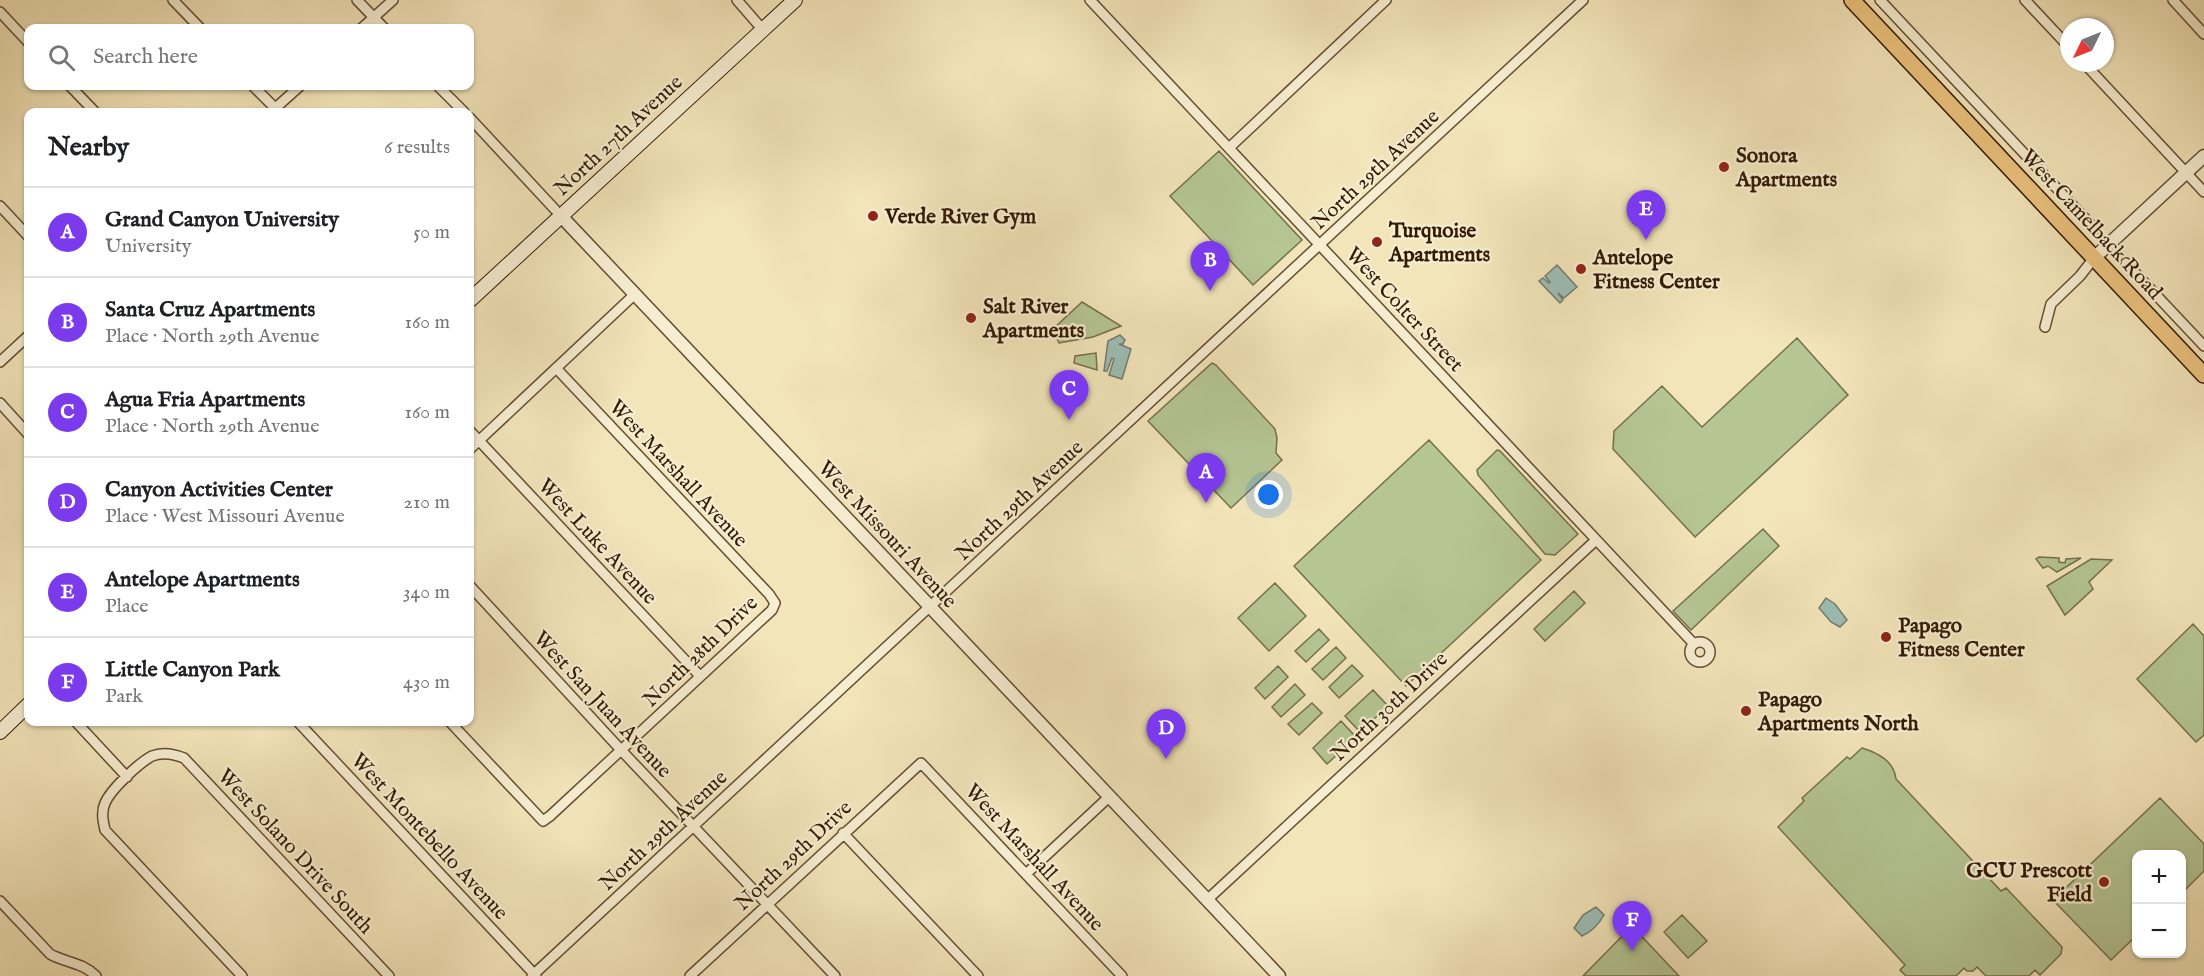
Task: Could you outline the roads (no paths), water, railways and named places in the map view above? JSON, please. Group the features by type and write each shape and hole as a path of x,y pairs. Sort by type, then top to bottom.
{"main road":[{"name":"North 27th Avenue","path":"474,296 795,0"},
{"name":"West Camelback Road","path":"1852,0 2204,375"},
{"path":"0,732 24,709"}],"street":[{"path":"173,0 196,24"},
{"path":"357,0 380,24"},
{"path":"367,24 393,0"},
{"path":"737,0 762,30"},
{"name":"West Colter Street","path":"1090,0 1694,644"},
{"path":"1229,148 1386,0"},
{"name":"North 29th Avenue","path":"534,975 1583,0"},
{"name":"West Camelback Road","path":"1880,0 2095,229"},
{"path":"2025,0 2060,37"},
{"path":"2173,0 2204,34"},
{"path":"0,12 24,38"},
{"path":"2092,72 2204,192"},
{"path":"74,90 91,108"},
{"path":"257,90 272,108"},
{"path":"278,108 296,90"},
{"path":"442,90 460,108"},
{"path":"1960,115 1974,101"},
{"name":"West Missouri Avenue","path":"474,122 1279,976"},
{"path":"2045,327 2051,304 2080,276 2094,258 2204,156"},
{"path":"0,206 24,232"},
{"name":"West Camelback Road","path":"2126,263 2204,346"},
{"path":"474,445 635,294"},
{"path":"0,362 24,340"},
{"path":"2192,363 2204,351"},
{"name":"West Marshall Avenue","path":"556,368 775,603"},
{"path":"0,404 24,430"},
{"name":"West Luke Avenue","path":"474,436 700,676"},
{"name":"North 30th Drive","path":"1207,900 1596,540"},
{"name":"West San Juan Avenue","path":"474,590 835,976"},
{"name":"North 28th Drive","path":"454,726 543,821 772,610 775,603"},
{"path":"80,726 127,777 106,801 102,813 103,823 111,838 242,976"},
{"name":"West Montebello Avenue","path":"302,726 534,975"},
{"name":"West Solano Drive South","path":"127,777 152,756 174,754 184,758 389,976"},
{"name":"West Marshall Avenue","path":"921,763 1122,976"},
{"name":"North 29th Drive","path":"690,976 921,763"},
{"path":"1026,874 1110,796"},
{"path":"843,833 978,976"},
{"path":"0,901 50,954 88,968 96,976"}],"water":[{"path":"1557,265 1577,287 1564,298 1558,293 1563,300 1560,303 1539,281 1543,278 1549,283 1545,276"},
{"path":"1120,335 1125,340 1123,344 1119,344 1131,349 1122,379 1109,375 1114,359 1112,358 1107,371 1104,371 1108,341"},
{"path":"1826,598 1835,604 1847,620 1840,627 1831,622 1819,608"},
{"path":"1596,907 1604,915 1600,922 1582,936 1574,928 1583,915"}],"place":[{"name":"Sonora Apartments","path":"1724,167"},
{"name":"Verde River Gym","path":"873,216"},
{"name":"Antelope Apartments","path":"1646,240"},
{"name":"Turquoise Apartments","path":"1377,242"},
{"name":"Antelope Fitness Center","path":"1581,269"},
{"name":"Santa Cruz Apartments","path":"1210,291"},
{"name":"Salt River Apartments","path":"971,318"},
{"name":"Agua Fria Apartments","path":"1069,420"},
{"name":"Grand Canyon University","path":"1206,503"},
{"name":"Papago Fitness Center","path":"1886,637"},
{"name":"Papago Apartments North","path":"1746,711"},
{"name":"Canyon Activities Center","path":"1166,759"},
{"name":"GCU Prescott Field","path":"2104,882"},
{"name":"Little Canyon Park","path":"1632,951"}]}
